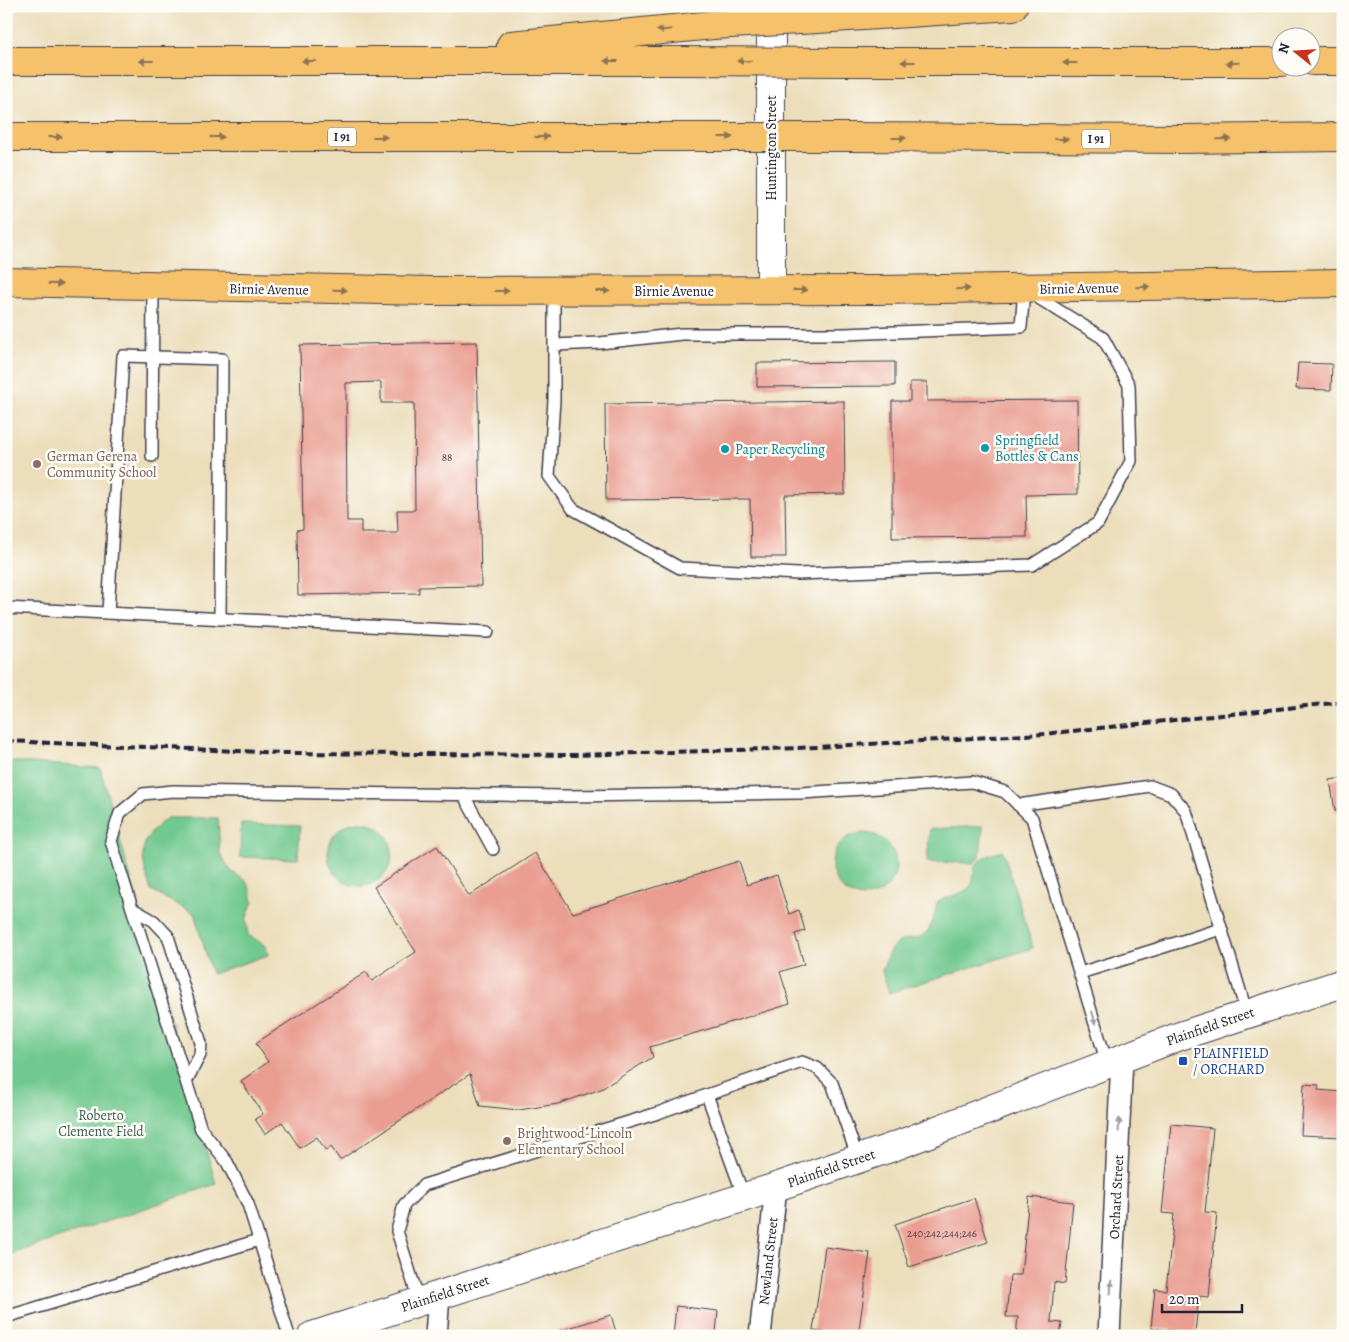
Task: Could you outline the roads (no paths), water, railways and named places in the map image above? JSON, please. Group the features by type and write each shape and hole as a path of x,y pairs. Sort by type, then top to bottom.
{"main road":[{"path":"358,61 713,25 1013,6"},
{"path":"6,61 1272,62"},
{"path":"1322,61 1343,61"},
{"name":"I 91","path":"6,137 1184,139 1343,137"},
{"name":"Birnie Avenue","path":"6,282 153,286 554,291 1024,289 1343,283"}],"street":[{"name":"Huntington Street","path":"771,6 771,290"},
{"name":"Plainfield Street","path":"312,1336 858,1159 1115,1060 1246,1014 1343,983"},
{"name":"Orchard Street","path":"1109,1336 1115,1060"},
{"name":"Newland Street","path":"760,1336 776,1187"},
{"path":"429,1298 436,1336"}],"lane":[{"path":"152,456 151,358 153,286"},
{"path":"554,291 554,345 554,400 549,476 573,509 680,568 798,574 1032,565 1098,523 1131,462 1129,385 1103,338 1024,289 1021,328 845,334 682,334 600,343 554,345"},
{"path":"108,613 123,356 222,359 220,619"},
{"path":"6,608 488,632"},
{"path":"289,1336 248,1204 227,1162 201,1129 111,841 120,813 144,794 173,791 463,794 801,792 972,782 1005,792 1032,818 1080,974 1115,1060"},
{"path":"1018,804 1150,786 1171,794 1186,812 1246,1014"},
{"path":"463,794 493,850"},
{"path":"133,910 154,921 168,936 201,1043 200,1055 186,1080"},
{"path":"1080,974 1221,929"},
{"path":"429,1298 397,1231 404,1205 424,1185 658,1113 802,1062 817,1068 832,1083 858,1159"},
{"path":"707,1095 744,1197"},
{"path":"6,1317 259,1240"}],"railway":[{"path":"6,741 284,753 575,755 798,748 1044,734 1343,702"}],"place":[{"name":"Springfield Bottles & Cans","path":"985,448"},
{"name":"Paper Recycling","path":"725,449"},
{"name":"German Gerena Community School","path":"37,464"},
{"name":"PLAINFIELD / ORCHARD","path":"1183,1061"},
{"name":"Brightwood-Lincoln Elementary School","path":"507,1141"}],"park label":[{"name":"Roberto Clemente Field","path":"101,1124"}]}
